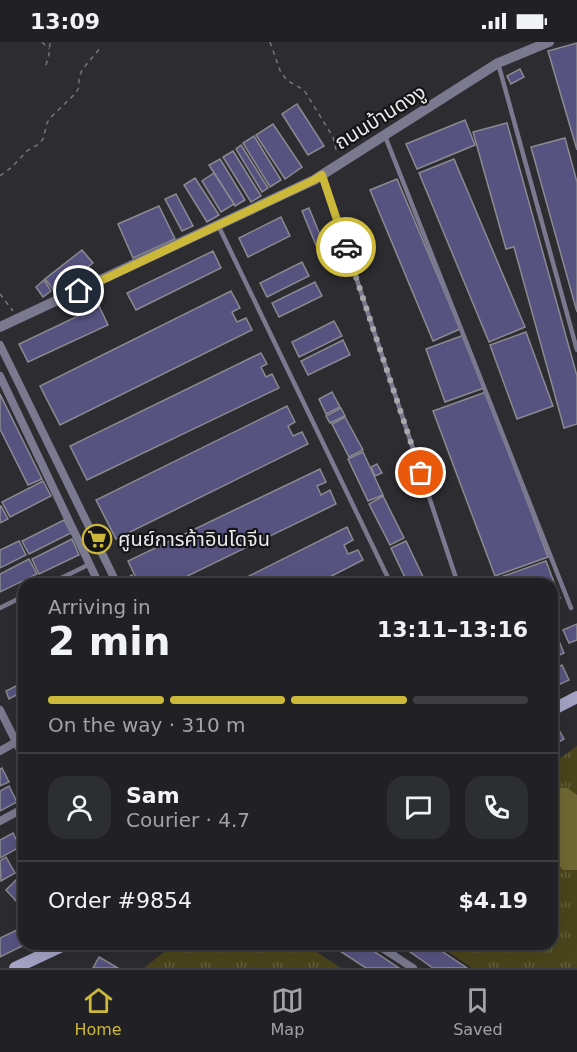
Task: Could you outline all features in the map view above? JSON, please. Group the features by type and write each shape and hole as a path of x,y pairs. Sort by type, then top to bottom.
{"main road":[{"path":"558,707 577,697"},
{"path":"15,968 53,950"}],"street":[{"name":"ถนนบ้านดงงู","path":"0,327 314,180 498,63 549,42"},
{"path":"0,345 114,578"},
{"path":"0,376 96,578"},
{"path":"0,710 18,746"},
{"path":"0,751 16,742"},
{"path":"0,821 18,811"},
{"path":"385,950 413,968"}],"lane":[{"path":"498,63 577,350"},
{"path":"385,135 572,608"},
{"path":"322,175 456,578"},
{"path":"218,225 388,578"},
{"path":"61,578 90,564"},
{"path":"0,608 18,599"}],"path":[{"path":"42,42 50,50"},
{"path":"46,64 50,42"},
{"path":"270,42 281,73 288,81 304,90 321,116 333,137 340,163"},
{"path":"0,177 43,139 50,118 76,93 82,70 101,47"},
{"path":"0,294 19,319"}],"green space":[{"path":"577,746 577,795 568,788 558,788 558,760"},
{"path":"558,865 563,870 577,870 577,968 472,968 446,950 558,950"},
{"path":"166,950 314,950 341,968 144,968"}],"shaded area":[{"path":"558,788 568,788 577,795 577,870 563,870 558,865"}],"building":[{"path":"577,43 577,150 548,51"},
{"path":"520,69 524,77 511,84 507,76"},
{"path":"297,104 324,146 308,155 282,114"},
{"path":"465,120 475,145 417,169 406,144"},
{"path":"507,123 577,376 577,424 564,428 514,247 506,249 473,132"},
{"path":"273,124 302,167 285,179 256,135"},
{"path":"254,136 281,180 270,187 243,143"},
{"path":"565,138 577,182 577,312 531,147"},
{"path":"241,145 268,188 262,192 236,149"},
{"path":"233,151 261,196 251,202 223,157"},
{"path":"220,159 245,200 235,206 209,165"},
{"path":"454,159 525,327 489,342 419,173"},
{"path":"214,173 234,204 221,212 202,181"},
{"path":"195,178 219,215 207,222 184,185"},
{"path":"397,179 460,329 433,341 370,190"},
{"path":"176,194 193,226 182,231 165,199"},
{"path":"159,206 175,239 133,258 118,224"},
{"path":"309,208 327,252 320,255 302,211"},
{"path":"281,217 290,236 248,257 239,238"},
{"path":"82,250 93,263 55,292 45,279"},
{"path":"213,251 221,268 136,310 127,293"},
{"path":"302,262 309,276 267,297 260,283"},
{"path":"44,280 51,291 43,297 36,287"},
{"path":"315,282 322,296 279,317 272,303"},
{"path":"231,291 240,308 232,312 237,322 246,318 252,330 60,425 40,386"},
{"path":"99,306 108,325 28,362 19,344"},
{"path":"334,321 342,336 299,357 292,342"},
{"path":"526,332 553,406 517,419 490,345"},
{"path":"464,335 484,388 445,402 426,349"},
{"path":"343,340 350,355 308,375 301,361"},
{"path":"261,353 267,364 261,367 266,377 272,374 279,388 87,480 70,446"},
{"path":"332,392 340,407 326,414 319,399"},
{"path":"486,392 548,557 495,576 433,411"},
{"path":"0,394 42,479 28,485 0,429"},
{"path":"287,406 295,422 288,426 293,436 302,432 308,444 116,539 96,500"},
{"path":"341,408 345,416 330,423 326,416"},
{"path":"345,417 363,450 349,457 332,424"},
{"path":"363,452 383,495 368,501 348,459"},
{"path":"377,464 382,473 375,476 371,467"},
{"path":"320,469 326,482 317,486 321,495 330,490 336,504 183,578 136,578 128,561"},
{"path":"43,481 51,496 10,517 2,502"},
{"path":"383,496 404,538 390,545 369,504"},
{"path":"0,506 8,519 0,523"},
{"path":"64,520 71,533 29,554 22,541"},
{"path":"347,527 353,540 344,545 348,554 358,550 363,560 328,578 245,578"},
{"path":"72,539 79,555 39,574 32,559"},
{"path":"19,541 26,555 0,568 0,550"},
{"path":"406,541 424,578 405,578 391,548"},
{"path":"29,559 37,574 29,578 18,578 18,583 0,592 0,574"},
{"path":"546,561 552,578 498,578"},
{"path":"577,624 577,640 569,643 563,630"},
{"path":"558,639 564,653 558,656"},
{"path":"562,665 569,680 558,685 558,667"},
{"path":"18,685 18,694 9,699 6,691"},
{"path":"558,728 564,739 558,742"},
{"path":"2,768 9,782 0,786 0,769"},
{"path":"9,786 17,802 0,811 0,791"},
{"path":"13,833 18,848 0,858 0,840"},
{"path":"6,857 15,873 1,881 0,861"},
{"path":"18,878 17,902 6,890"},
{"path":"18,929 18,948 0,957 0,938"},
{"path":"338,950 372,950 399,968 366,968"},
{"path":"407,950 440,950 467,968 433,968"},
{"path":"99,957 118,968 93,968"}],"way so far":[{"path":"346,247 421,473"}],"place":[{"name":"ศูนย์การค้าอินโดจีน","path":"97,539"}],"route":[{"path":"79,291 322,175 346,247"}]}
